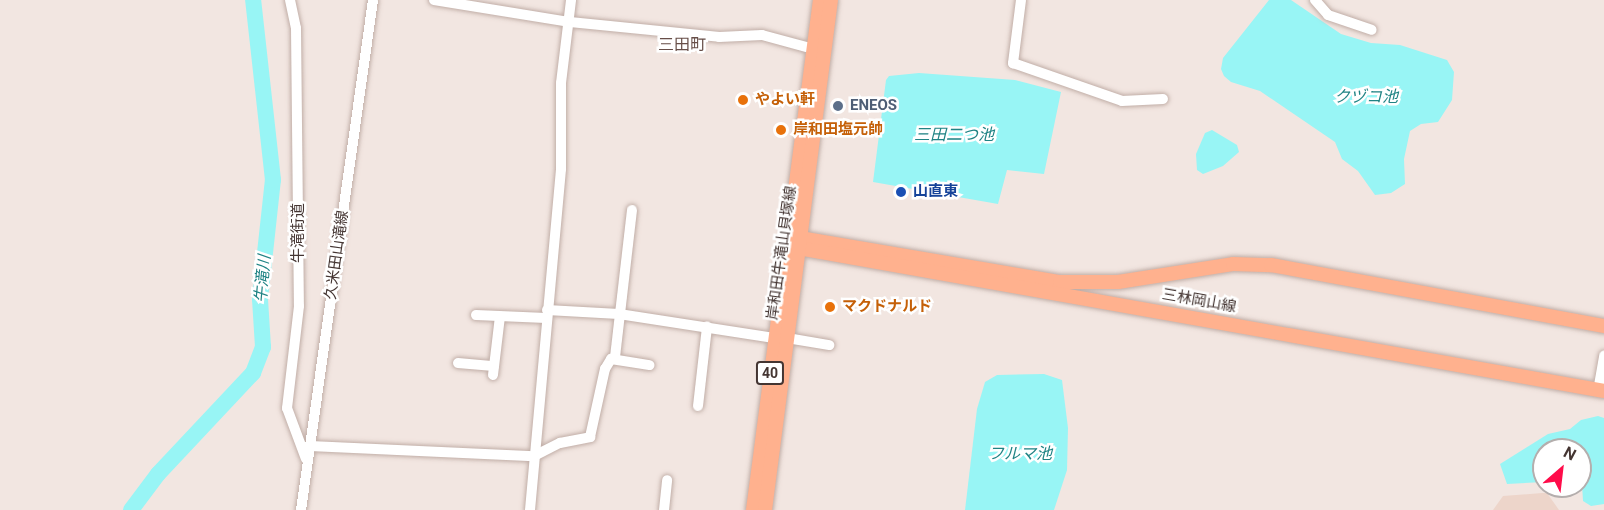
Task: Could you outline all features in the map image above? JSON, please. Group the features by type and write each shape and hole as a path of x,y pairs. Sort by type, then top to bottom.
{"main road":[{"name":"岸和田牛滝山貝塚線","path":"794,242 820,0"},
{"name":"岸和田牛滝山貝塚線","path":"753,510 831,0"},
{"name":"三林岡山線","path":"794,242 1060,282 1118,282 1221,265 1271,265 1604,326"},
{"name":"三林岡山線","path":"794,242 1601,391"},
{"name":"岸和田牛滝山貝塚線","path":"765,510 781,338"}],"street":[{"name":"牛滝街道","path":"290,0 296,28 299,306 287,408 308,462"},
{"name":"久米田山滝線","path":"301,510 373,0"},
{"path":"434,0 570,22 719,37 762,35 814,49"},
{"path":"530,510 561,169 561,83 571,0"},
{"path":"1021,0 1013,63 1122,101 1163,99"},
{"path":"1315,0 1328,15 1372,30"},
{"path":"310,446 534,456 560,443 590,437 605,369 615,357 632,210"},
{"path":"476,315 619,314 829,345"},
{"path":"458,363 493,370 500,316"},
{"path":"699,406 707,327"},
{"path":"1601,391 1604,356"},
{"path":"615,357 650,365"},
{"path":"664,510 667,480"}],"shaded area":[{"path":"1532,494 1532,498 1551,498 1559,510 1493,510 1503,496"}],"water":[{"name":"クヅコ池","path":"1269,0 1291,0 1341,34 1371,43 1400,45 1447,60 1454,72 1452,100 1438,122 1421,124 1410,131 1404,159 1405,184 1391,193 1375,195 1358,171 1342,159 1335,142 1260,91 1231,82 1224,76 1221,69 1223,58"},
{"name":"三田二つ池","path":"919,73 1015,80 1061,92 1044,174 1007,170 998,204 873,182 886,80 889,76"},
{"path":"1212,130 1237,145 1239,152 1223,166 1203,174 1197,170 1196,154 1205,133"},
{"name":"フルマ池","path":"1044,374 1062,380 1068,428 1067,470 1054,510 965,510 977,409 985,382 997,375"},
{"path":"1598,416 1604,418 1604,504 1591,506 1583,501 1583,498 1592,498 1592,438 1542,438 1548,434 1570,429 1581,420"},
{"path":"1532,444 1532,483 1507,484 1500,464"}],"waterway":[{"name":"牛滝川","path":"131,510 158,474 253,373 263,347 260,299 273,180 253,0"}],"place":[{"name":"やよい軒","path":"743,100"},
{"name":"ENEOS","path":"838,106"},
{"name":"岸和田塩元帥","path":"781,130"},
{"name":"山直東","path":"901,192"},
{"name":"マクドナルド","path":"830,307"}],"district":[{"name":"三田町","path":"682,45"}]}
